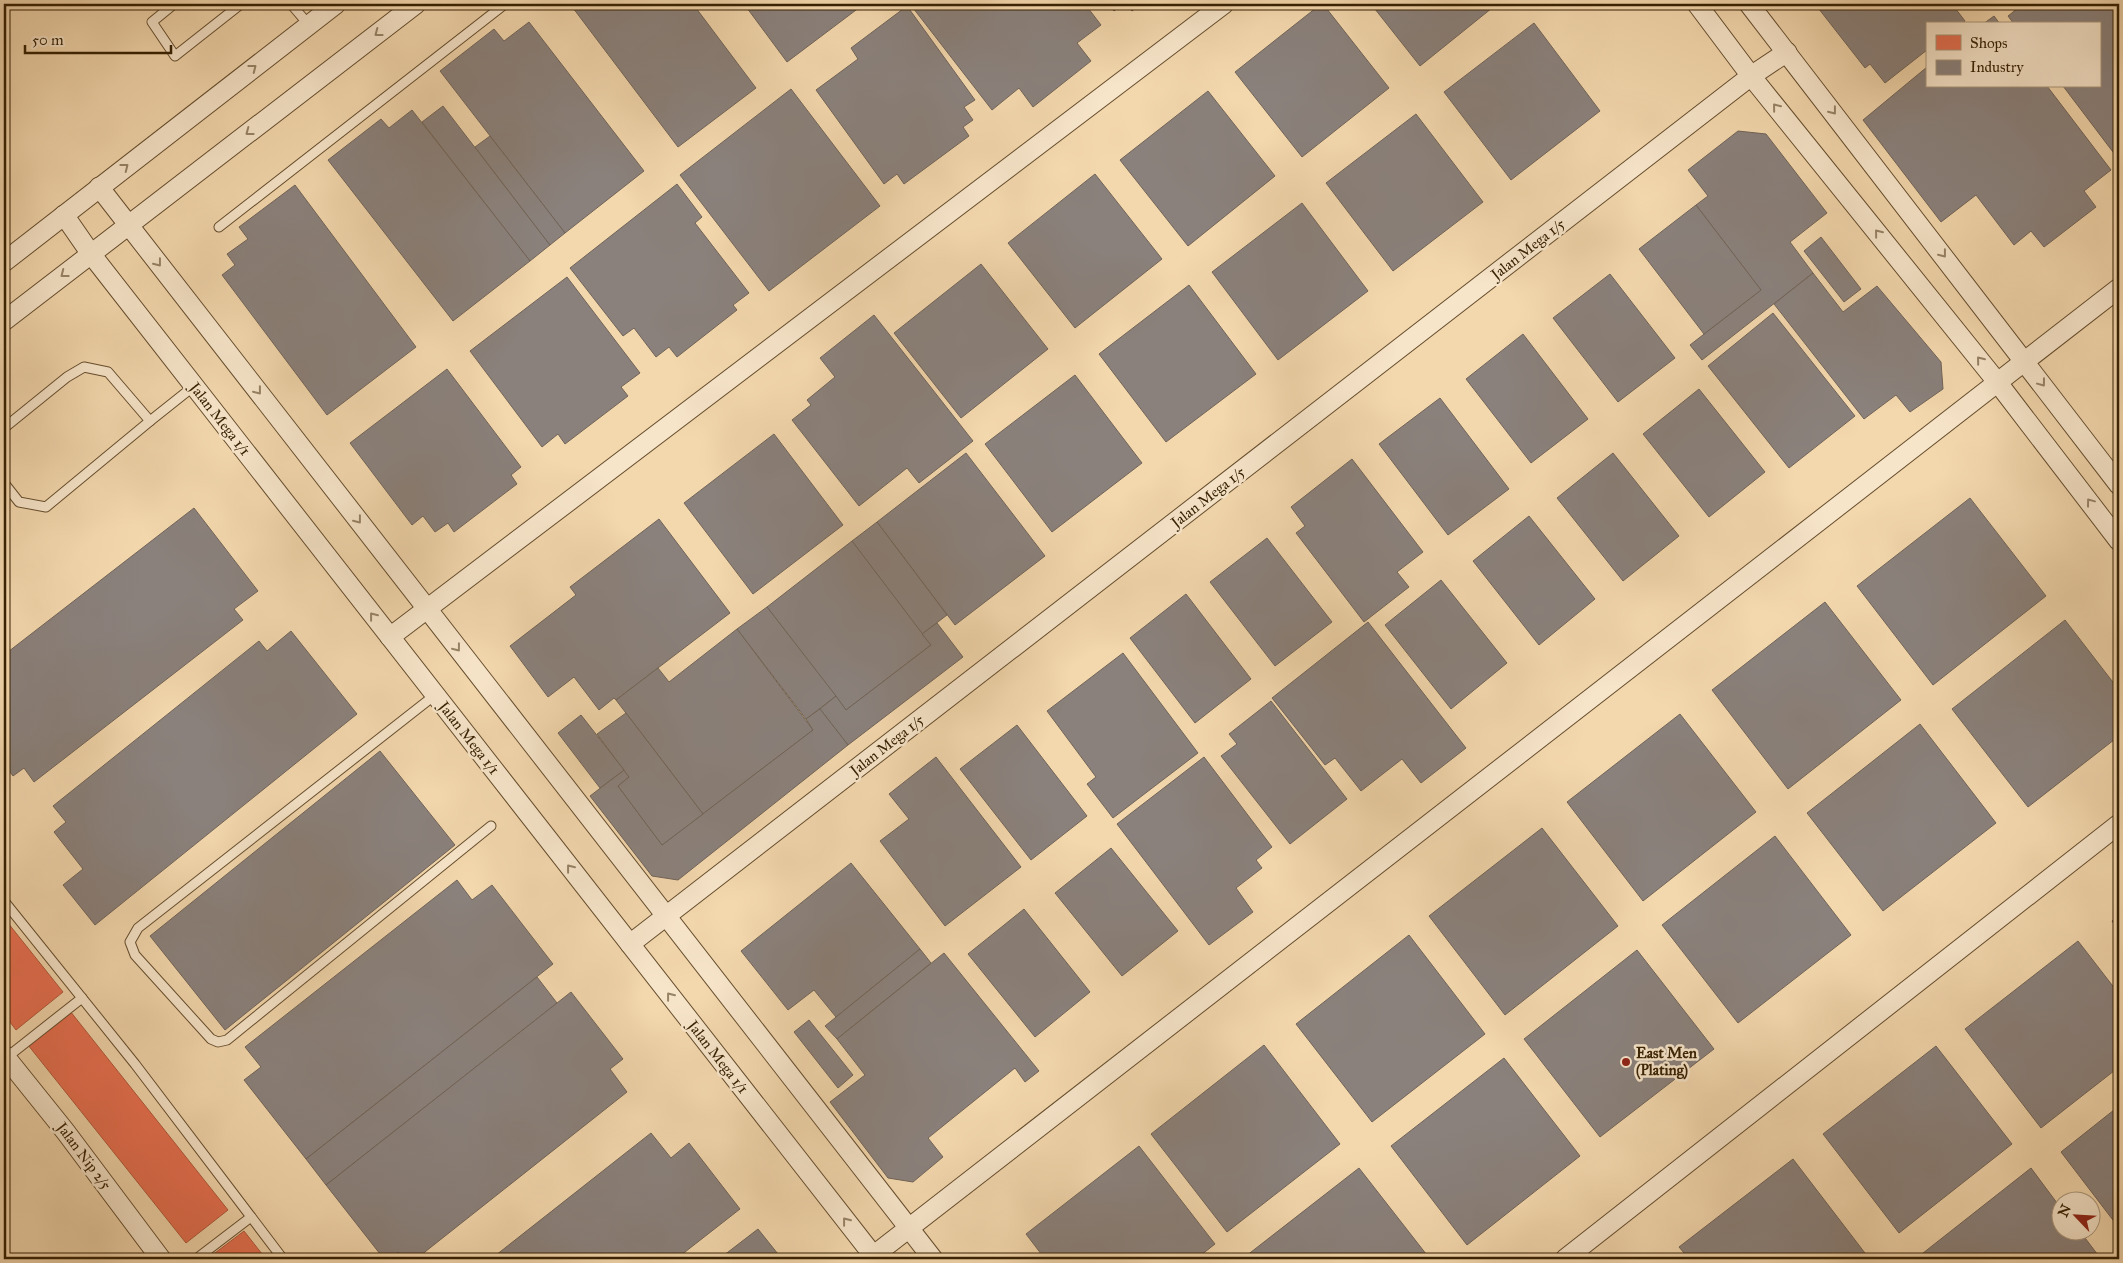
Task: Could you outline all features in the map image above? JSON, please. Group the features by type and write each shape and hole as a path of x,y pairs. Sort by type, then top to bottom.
{"street":[{"path":"4,262 336,4"},
{"path":"4,321 416,4"},
{"path":"390,637 1224,4"},
{"path":"1697,4 1751,76 1998,383 2119,541"},
{"path":"1749,4 2119,485"},
{"name":"Jalan Mega 1/5","path":"630,944 1751,76 1787,52"},
{"path":"99,187 933,1259"},
{"name":"Jalan Mega 1/1","path":"64,215 91,254 874,1258"},
{"path":"874,1258 909,1227 2119,288"},
{"path":"1565,1259 2119,824"},
{"name":"Jalan Nip 2/5","path":"5,1057 65,1131 161,1259"}],"lane":[{"path":"174,4 152,22 175,56 241,4"},
{"path":"291,4 308,25"},
{"path":"219,227 505,4"},
{"path":"4,428 67,377 84,367 108,372 150,421"},
{"path":"4,484 19,502 46,507 194,386"},
{"path":"435,695 138,928 130,942 135,955 211,1039 218,1042 227,1040 491,826"},
{"path":"4,901 82,998 283,1259"},
{"path":"5,1057 82,998"},
{"path":"196,1259 252,1217"}],"building: Shops":[{"path":"4,918 63,992 16,1030 4,1014"},
{"path":"70,1011 228,1210 186,1243 28,1045"},
{"path":"244,1231 266,1259 207,1259"}],"building: Industry":[{"path":"570,4 693,4 756,88 678,147"},
{"path":"744,4 864,4 787,62"},
{"path":"910,4 1085,4 1101,25 1077,43 1091,61 1033,107 1019,88 992,110"},
{"path":"1109,4 1123,4 1114,11"},
{"path":"1126,4 1141,4 1132,11"},
{"path":"1323,4 1389,88 1302,157 1235,72"},
{"path":"1371,4 1497,4 1420,66"},
{"path":"1815,4 1952,4 1965,21 1926,22 1926,51 1885,83 1870,64 1865,68"},
{"path":"2023,4 2119,4 2119,160 2065,88 2100,88 2100,22 2012,22 2008,16"},
{"path":"907,6 975,100 964,107 973,120 963,127 969,136 904,184 897,174 884,184 816,90 858,59 851,48"},
{"path":"1994,16 1998,22 1986,22"},
{"path":"529,22 644,171 565,233 440,71 494,29 504,41"},
{"path":"1534,23 1600,111 1511,180 1444,92"},
{"path":"1926,68 1926,88 2049,88 2111,170 2084,191 2096,207 2044,247 2031,231 2014,245 1976,195 1941,222 1863,120"},
{"path":"791,89 880,206 769,291 680,175"},
{"path":"1208,91 1275,176 1188,246 1120,160"},
{"path":"443,106 550,245 530,261 422,122"},
{"path":"412,110 530,261 453,321 328,160 381,119 389,128"},
{"path":"1416,114 1483,202 1393,271 1326,183"},
{"path":"1738,131 1766,134 1827,213 1790,242 1813,273 1702,360 1690,345 1761,290 1696,205 1708,196 1688,170"},
{"path":"490,136 565,233 550,245 475,147"},
{"path":"1095,174 1162,259 1075,328 1008,243"},
{"path":"677,184 702,217 695,223 749,293 733,305 737,310 677,357 669,347 656,357 634,328 623,336 570,268"},
{"path":"295,185 416,347 327,415 222,275 235,265 227,254 248,239 239,227"},
{"path":"1302,203 1368,291 1278,360 1212,272"},
{"path":"1696,205 1761,290 1704,334 1639,249"},
{"path":"1821,237 1861,289 1844,302 1804,251"},
{"path":"981,264 1048,349 961,418 894,333"},
{"path":"1813,273 1843,312 1877,286 1941,362 1943,389 1910,412 1896,395 1864,419 1774,304"},
{"path":"1610,274 1675,358 1618,402 1553,318"},
{"path":"567,277 640,373 621,387 628,396 565,444 558,434 542,447 470,351"},
{"path":"1189,285 1256,374 1166,442 1099,354"},
{"path":"1773,313 1855,416 1789,468 1708,366"},
{"path":"874,315 973,441 919,483 907,468 859,506 792,420 811,405 807,400 835,377 820,358"},
{"path":"1523,334 1588,419 1531,463 1466,379"},
{"path":"447,369 521,467 511,475 517,484 454,532 448,523 435,532 423,516 412,525 350,443"},
{"path":"1075,375 1142,463 1052,532 985,444"},
{"path":"1699,389 1765,472 1709,517 1643,434"},
{"path":"1440,398 1509,489 1448,535 1379,444"},
{"path":"774,434 843,525 753,594 684,503"},
{"path":"966,453 1045,556 955,625 877,522"},
{"path":"1613,453 1679,536 1623,581 1557,498"},
{"path":"1352,459 1423,552 1397,572 1409,587 1364,622 1296,533 1305,526 1291,507"},
{"path":"1970,498 2046,596 1933,685 1857,586"},
{"path":"194,508 258,591 234,609 243,620 34,782 24,768 13,776 4,764 4,655"},
{"path":"1529,516 1595,599 1539,645 1473,561"},
{"path":"659,519 730,613 616,700 614,698 599,710 574,677 548,697 510,646 576,595 570,587"},
{"path":"877,522 947,615 922,634 852,541"},
{"path":"1267,538 1332,622 1275,666 1210,582"},
{"path":"852,541 931,645 846,710 767,607"},
{"path":"1441,580 1507,663 1451,709 1385,625"},
{"path":"1186,594 1251,679 1195,723 1130,638"},
{"path":"1825,602 1901,700 1788,789 1712,690"},
{"path":"767,607 836,696 806,719 737,629"},
{"path":"2065,620 2119,690 2119,736 2028,807 1952,709"},
{"path":"1368,622 1466,748 1421,783 1402,759 1361,791 1335,758 1325,765 1272,698"},
{"path":"937,623 963,657 848,745 820,709 836,696 846,710 931,645 922,634"},
{"path":"737,629 813,730 703,814 616,700 658,668 669,682"},
{"path":"291,631 357,714 95,925 63,885 83,869 54,832 66,822 53,806 259,641 267,651"},
{"path":"1123,653 1198,753 1113,818 1087,784 1096,777 1047,711"},
{"path":"1271,701 1347,799 1290,844 1221,756 1237,744 1229,734"},
{"path":"820,709 848,745 678,880 652,876 590,796 624,770 629,777 618,786 662,845 813,730 806,719"},
{"path":"626,713 703,814 662,845 618,786 629,777 597,734"},
{"path":"1680,714 1756,812 1643,901 1567,802"},
{"path":"581,715 624,770 600,788 558,733"},
{"path":"1920,724 1996,823 1883,911 1807,813"},
{"path":"1017,725 1087,816 1031,860 960,769"},
{"path":"380,751 455,845 225,1030 150,936"},
{"path":"936,757 1021,867 945,926 880,841 909,819 889,794"},
{"path":"1204,757 1272,847 1256,860 1262,868 1236,888 1253,912 1209,945 1117,824"},
{"path":"1542,828 1618,926 1505,1015 1429,916"},
{"path":"1775,836 1851,935 1738,1023 1662,925"},
{"path":"1111,848 1178,931 1122,976 1055,893"},
{"path":"851,863 920,949 836,1017 814,990 788,1010 741,951"},
{"path":"457,880 472,900 492,885 553,964 306,1159 244,1080 261,1067 245,1047"},
{"path":"1024,909 1090,992 1035,1037 968,954"},
{"path":"2119,916 2119,931 2112,921"},
{"path":"1409,935 1485,1034 1372,1122 1296,1024"},
{"path":"2078,941 2119,994 2119,1067 2041,1128 1965,1029"},
{"path":"920,949 931,963 837,1039 825,1026"},
{"path":"1637,950 1714,1049 1600,1137 1524,1039"},
{"path":"944,953 1039,1071 1025,1082 1015,1068 928,1138 943,1157 913,1182 888,1178 830,1102 865,1075 837,1039"},
{"path":"537,977 557,1003 326,1185 306,1159"},
{"path":"571,992 623,1059 610,1069 627,1092 416,1259 404,1259 398,1252 389,1259 384,1259 326,1185"},
{"path":"809,1020 853,1075 838,1088 794,1032"},
{"path":"1264,1045 1340,1144 1227,1232 1151,1134"},
{"path":"1936,1046 2012,1144 1899,1233 1823,1134"},
{"path":"1504,1058 1580,1156 1467,1245 1391,1146"},
{"path":"2119,1106 2119,1228 2100,1203 2100,1190 2090,1190 2061,1152"},
{"path":"651,1133 671,1158 689,1143 740,1209 676,1259 491,1259"},
{"path":"1139,1146 1215,1244 1196,1259 1045,1259 1026,1234"},
{"path":"1793,1159 1868,1257 1866,1259 1689,1259 1679,1247"},
{"path":"1359,1168 1430,1259 1249,1259 1246,1256"},
{"path":"2031,1168 2050,1194 2050,1240 2087,1240 2101,1259 1919,1259 1918,1257"},
{"path":"758,1229 782,1259 719,1259"}],"place":[{"name":"East Men (Plating)","path":"1626,1062"}]}
